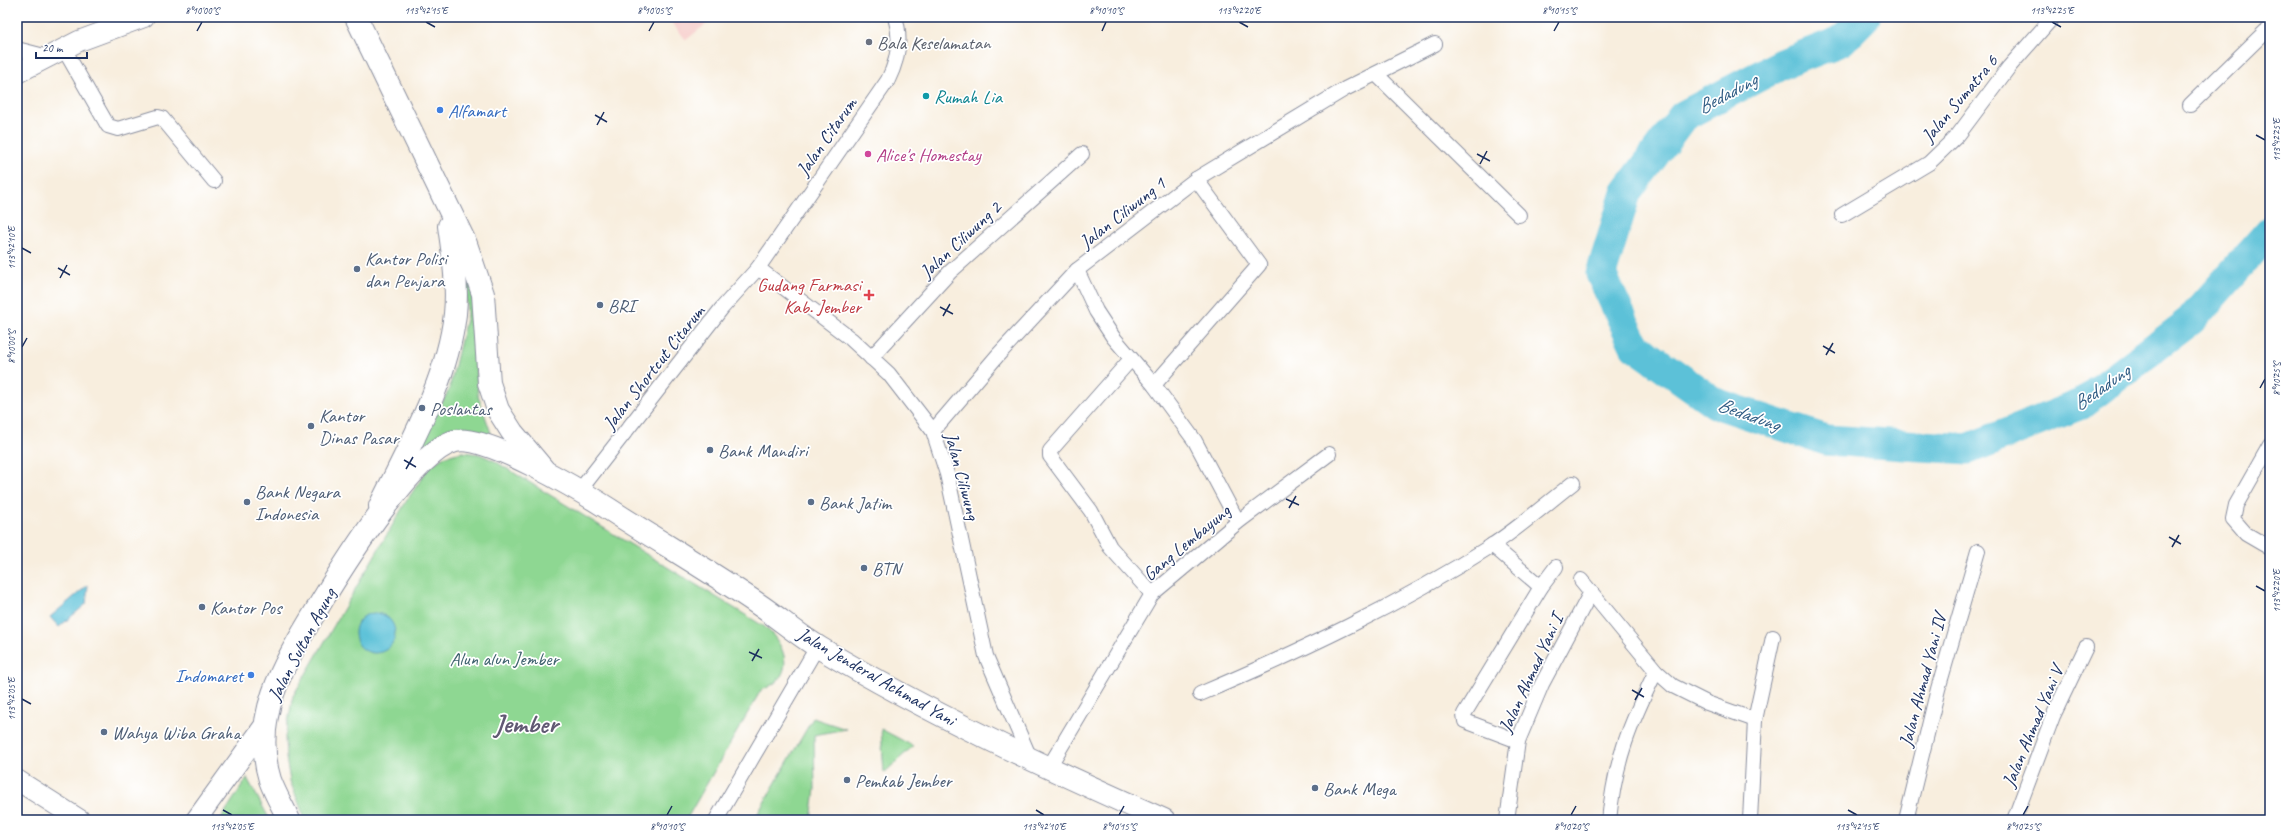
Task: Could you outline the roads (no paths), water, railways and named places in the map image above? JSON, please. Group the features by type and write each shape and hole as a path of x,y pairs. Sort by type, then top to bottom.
{"main road":[{"path":"356,17 388,88 466,244 483,294 489,383 498,410 512,432 543,469"},
{"path":"373,521 424,415 439,380 451,339 455,313 456,275 445,200"},
{"path":"373,521 434,452 455,441 475,442 543,469"},
{"name":"Jalan Jenderal Achmad Yani","path":"543,469 580,490 760,604 817,647 908,697 1030,758 1164,820"},
{"name":"Jalan Sultan Agung","path":"289,820 271,784 263,743 264,726 269,705 278,681 295,647 342,567 373,521"}],"street":[{"path":"17,73 79,41 144,17"},
{"name":"Jalan Citarum","path":"758,268 888,80 895,65 898,50 899,36 895,17"},
{"name":"Jalan Sumatra 6","path":"1842,215 1929,163 1958,135 2009,67 2053,17"},
{"path":"2190,105 2270,27"},
{"name":"Jalan Ciliwung 1","path":"933,431 998,355 1077,270 1196,179 1344,89 1435,44"},
{"path":"17,49 56,53 108,126 118,129 158,117 162,118 214,181"},
{"path":"1376,74 1519,215"},
{"name":"Jalan Ciliwung 2","path":"871,358 950,272 1082,154"},
{"path":"1154,385 1259,265 1196,179"},
{"name":"Jalan Ciliwung","path":"758,268 851,339 889,374 933,431 947,474 986,656 1030,758"},
{"name":"Jalan Shortcut Citarum","path":"580,490 722,308 758,268"},
{"path":"1077,270 1096,311 1131,359 1154,385 1195,441 1238,522"},
{"path":"1131,359 1050,451 1050,456 1091,511 1110,547 1152,594"},
{"path":"2270,445 2236,505 2233,520 2246,534 2270,548"},
{"name":"Gang Lembayung","path":"1049,767 1152,594 1238,522 1329,454"},
{"path":"1200,694 1292,655 1372,616 1492,545 1573,483"},
{"path":"1492,545 1541,587"},
{"name":"Jalan Ahmad Yani IV","path":"1906,820 1938,689 1978,551"},
{"path":"1518,741 1465,721 1464,714 1541,587 1556,567"},
{"path":"1581,580 1656,671 1673,686 1727,711 1755,720"},
{"name":"Jalan Ahmad Yani I","path":"1507,820 1518,741 1542,684 1591,592"},
{"path":"1750,820 1755,720 1773,636"},
{"path":"716,820 817,647"},
{"name":"Jalan Ahmad Yani V","path":"2014,820 2053,716 2086,647"},
{"path":"1609,820 1613,784 1624,742 1656,671"},
{"path":"196,820 264,726"},
{"path":"17,780 80,820"}],"water":[{"path":"88,585 86,604 59,627 50,617"},
{"path":"379,613 386,616 392,622 395,633 394,641 386,650 379,653 371,653 364,650 356,641 355,629 358,622 367,614"}],"waterway":[{"name":"Bedadung","path":"1865,17 1841,41 1782,64 1683,116 1626,193 1601,274 1635,346 1715,403 1826,440 1968,449 2081,404 2191,320 2270,231"}],"place":[{"name":"Bala Keselamatan","path":"869,42"},
{"name":"Rumah Lia","path":"926,96"},
{"name":"Alfamart","path":"440,110"},
{"name":"Alice's Homestay","path":"868,154"},
{"name":"Kantor Polisi dan Penjara","path":"357,269"},
{"name":"Gudang Farmasi Kab. Jember","path":"869,295"},
{"name":"BRI","path":"600,305"},
{"name":"Poslantas","path":"422,408"},
{"name":"Kantor Dinas Pasar","path":"311,426"},
{"name":"Bank Mandiri","path":"710,450"},
{"name":"Bank Negara Indonesia","path":"247,502"},
{"name":"Bank Jatim","path":"811,502"},
{"name":"BTN","path":"864,568"},
{"name":"Kantor Pos","path":"202,607"},
{"name":"Indomaret","path":"251,675"},
{"name":"Wahya Wiba Graha","path":"104,732"},
{"name":"Pemkab Jember","path":"847,780"},
{"name":"Bank Mega","path":"1315,788"}],"district":[{"name":"Jember","path":"526,723"}],"park label":[{"name":"Alun alun Jember","path":"504,658"}]}
